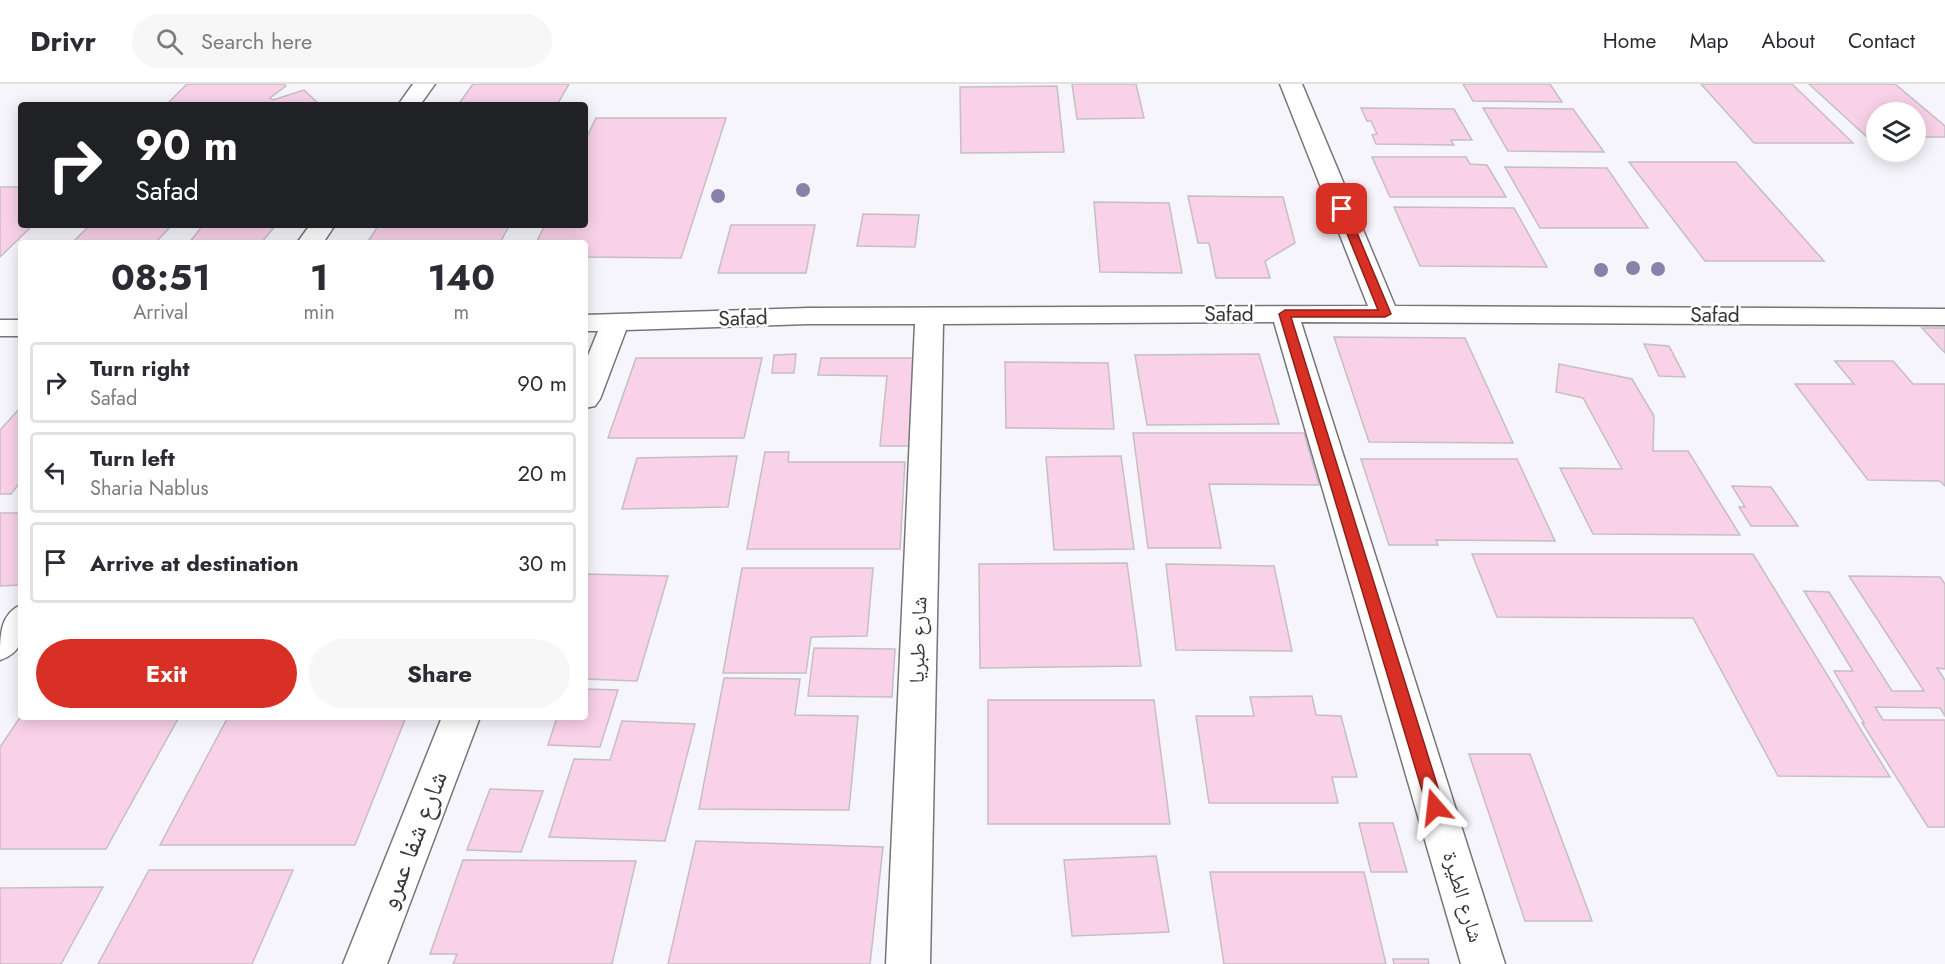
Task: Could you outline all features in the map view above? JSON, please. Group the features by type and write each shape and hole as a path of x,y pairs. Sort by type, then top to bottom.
{"street":[{"path":"411,102 424,84"},
{"path":"1291,84 1385,314"},
{"name":"شارع الطيرة","path":"1285,314 1483,964"},
{"name":"Safad","path":"588,323 808,316 1385,314 1945,317"},
{"name":"شارع طبريا","path":"908,964 929,316"},
{"path":"588,391 615,322"},
{"path":"0,328 18,328"},
{"path":"0,646 18,623"},
{"name":"شارع شفا عمرو","path":"365,964 460,720"}],"building":[{"path":"187,84 284,84 286,86 270,98 273,100 304,90 317,102 169,102"},
{"path":"473,84 569,84 559,102 460,102"},
{"path":"1072,84 1136,84 1144,118 1077,119"},
{"path":"1463,84 1550,84 1562,102 1473,101"},
{"path":"1701,84 1792,84 1853,143 1754,143"},
{"path":"1809,84 1895,84 1916,102 1866,102 1866,136"},
{"path":"1057,86 1064,152 961,153 960,87"},
{"path":"1361,108 1454,109 1472,140 1451,140 1454,145 1376,144 1372,135 1377,134"},
{"path":"1483,108 1573,109 1604,152 1508,151"},
{"path":"1926,110 1945,126 1945,137 1926,137"},
{"path":"596,118 726,118 681,258 588,257 588,240 538,240 544,228 588,228 588,135"},
{"path":"1372,157 1466,157 1470,164 1487,165 1506,197 1390,197"},
{"path":"1629,162 1736,162 1824,261 1705,261"},
{"path":"1505,167 1607,168 1648,228 1540,228"},
{"path":"0,187 18,187 18,228 30,228 0,257"},
{"path":"1188,196 1283,197 1295,243 1265,261 1270,278 1216,278 1209,243 1198,243"},
{"path":"1094,202 1169,203 1182,273 1100,272"},
{"path":"1394,207 1514,208 1547,267 1420,266"},
{"path":"863,214 919,215 915,247 857,246"},
{"path":"731,225 815,225 806,273 718,273"},
{"path":"87,228 169,228 158,240 75,240"},
{"path":"201,228 274,228 264,240 191,240"},
{"path":"377,228 508,228 502,240 369,240"},
{"path":"1922,328 1945,328 1945,353"},
{"path":"1334,337 1465,338 1513,443 1369,442"},
{"path":"1644,344 1669,346 1685,377 1659,376"},
{"path":"796,354 794,373 772,373 774,355"},
{"path":"1259,354 1279,424 1147,425 1135,355"},
{"path":"636,358 762,358 744,438 608,438"},
{"path":"821,358 921,358 915,446 880,446 887,376 818,375"},
{"path":"1835,361 1893,361 1913,384 1945,384 1945,486 1940,481 1868,480 1795,384 1854,384"},
{"path":"1005,362 1108,363 1114,429 1006,428"},
{"path":"1559,364 1632,379 1654,416 1653,451 1688,451 1740,535 1593,534 1560,468 1622,469 1583,398 1556,392"},
{"path":"18,410 18,485 11,494 0,494 0,430"},
{"path":"1133,433 1304,433 1319,485 1209,484 1221,548 1148,548"},
{"path":"765,452 789,452 788,462 905,462 900,549 747,549"},
{"path":"737,456 728,507 622,509 637,458"},
{"path":"1121,456 1134,549 1054,550 1046,457"},
{"path":"1361,459 1517,459 1555,541 1436,540 1438,545 1389,545"},
{"path":"1732,486 1771,487 1798,526 1751,526 1739,507 1745,507"},
{"path":"0,513 18,513 18,585 0,586"},
{"path":"1472,554 1753,554 1890,777 1778,776 1693,618 1497,617"},
{"path":"1127,563 1141,666 980,668 979,564"},
{"path":"1166,564 1274,566 1292,651 1176,650"},
{"path":"742,568 873,568 867,636 811,637 806,673 723,673"},
{"path":"588,574 668,576 637,681 588,679"},
{"path":"1849,576 1940,577 1945,584 1945,669 1937,668 1945,680 1945,716 1940,708 1875,707 1883,720 1945,720 1945,827 1928,827 1862,723 1864,723 1834,671 1853,671 1804,591 1829,592 1892,691 1924,691"},
{"path":"814,648 895,649 892,697 808,696"},
{"path":"724,678 800,679 795,715 858,716 849,810 699,809"},
{"path":"588,689 618,690 600,747 548,745 556,720 588,720"},
{"path":"1312,696 1316,715 1341,716 1357,777 1332,777 1338,803 1209,803 1196,716 1254,716 1250,697"},
{"path":"988,700 1154,700 1170,824 988,824"},
{"path":"18,720 177,720 106,849 0,849 0,747"},
{"path":"226,720 405,720 355,845 160,845"},
{"path":"622,721 695,724 665,841 549,837 574,759 610,760"},
{"path":"1469,754 1530,754 1592,921 1525,921"},
{"path":"490,789 543,791 521,852 467,850"},
{"path":"1359,823 1393,823 1407,872 1371,872"},
{"path":"696,841 883,847 870,964 668,964"},
{"path":"1156,856 1169,932 1072,936 1064,860"},
{"path":"463,860 636,861 612,964 453,964 457,954 430,954"},
{"path":"149,870 293,870 252,964 98,964"},
{"path":"1210,872 1364,872 1386,964 1224,964"},
{"path":"103,887 61,964 0,964 0,888"},
{"path":"1393,959 1428,959 1429,964 1394,964"}],"route":[{"path":"1342,209 1385,314 1285,314 1435,807"}]}
